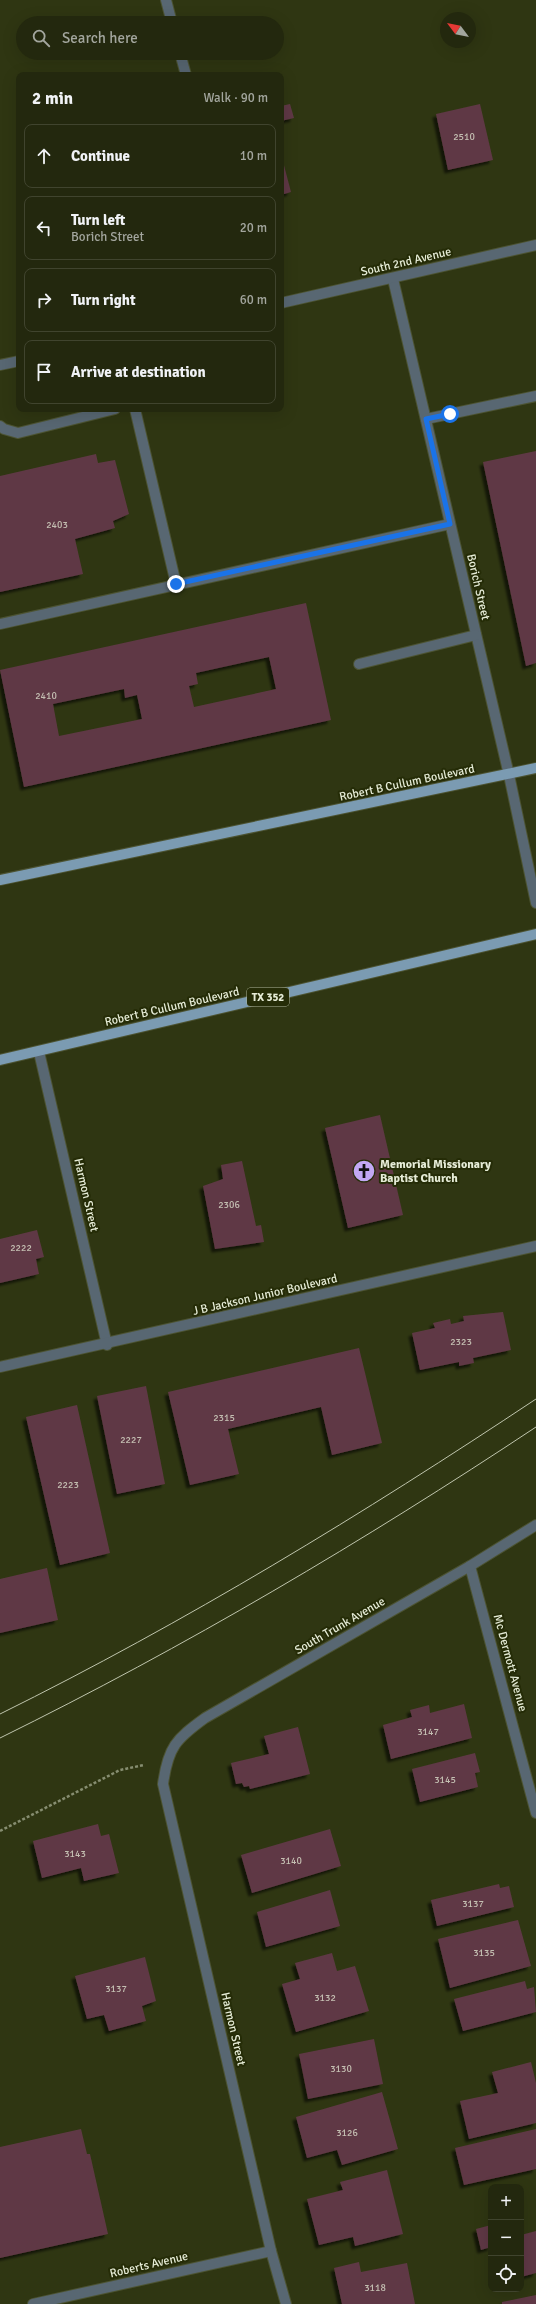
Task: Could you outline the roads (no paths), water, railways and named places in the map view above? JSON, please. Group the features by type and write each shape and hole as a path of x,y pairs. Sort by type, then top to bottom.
{"main road":[{"name":"Robert B Cullum Boulevard","path":"0,880 509,775 536,768"},
{"name":"Robert B Cullum Boulevard","path":"0,1060 536,934"}],"street":[{"path":"166,0 170,16"},
{"path":"182,60 185,72"},
{"name":"South 2nd Avenue","path":"284,302 393,279 536,245"},
{"name":"Borich Street","path":"393,279 509,775 536,902"},
{"path":"0,365 16,362"},
{"path":"426,419 536,396"},
{"path":"0,426 4,430 18,433 103,412"},
{"path":"136,412 176,584"},
{"path":"0,624 450,524"},
{"path":"359,664 476,635"},
{"name":"Harmon Street","path":"39,1052 106,1345"},
{"name":"J B Jackson Junior Boulevard","path":"0,1367 106,1345 536,1246"},
{"name":"South Trunk Avenue","path":"166,1760 182,1734 205,1718 470,1566 536,1525"},
{"name":"Mc Dermott Avenue","path":"470,1566 536,1813"},
{"name":"Harmon Street","path":"166,1760 163,1784 271,2251 286,2304"},
{"name":"Roberts Avenue","path":"33,2304 271,2251"}],"tram line":[{"path":"0,1714 138,1642 273,1565 405,1484 536,1399"},
{"path":"0,1738 206,1630 340,1552 536,1427"}],"place":[{"name":"Memorial Missionary Baptist Church","path":"364,1171"}]}
